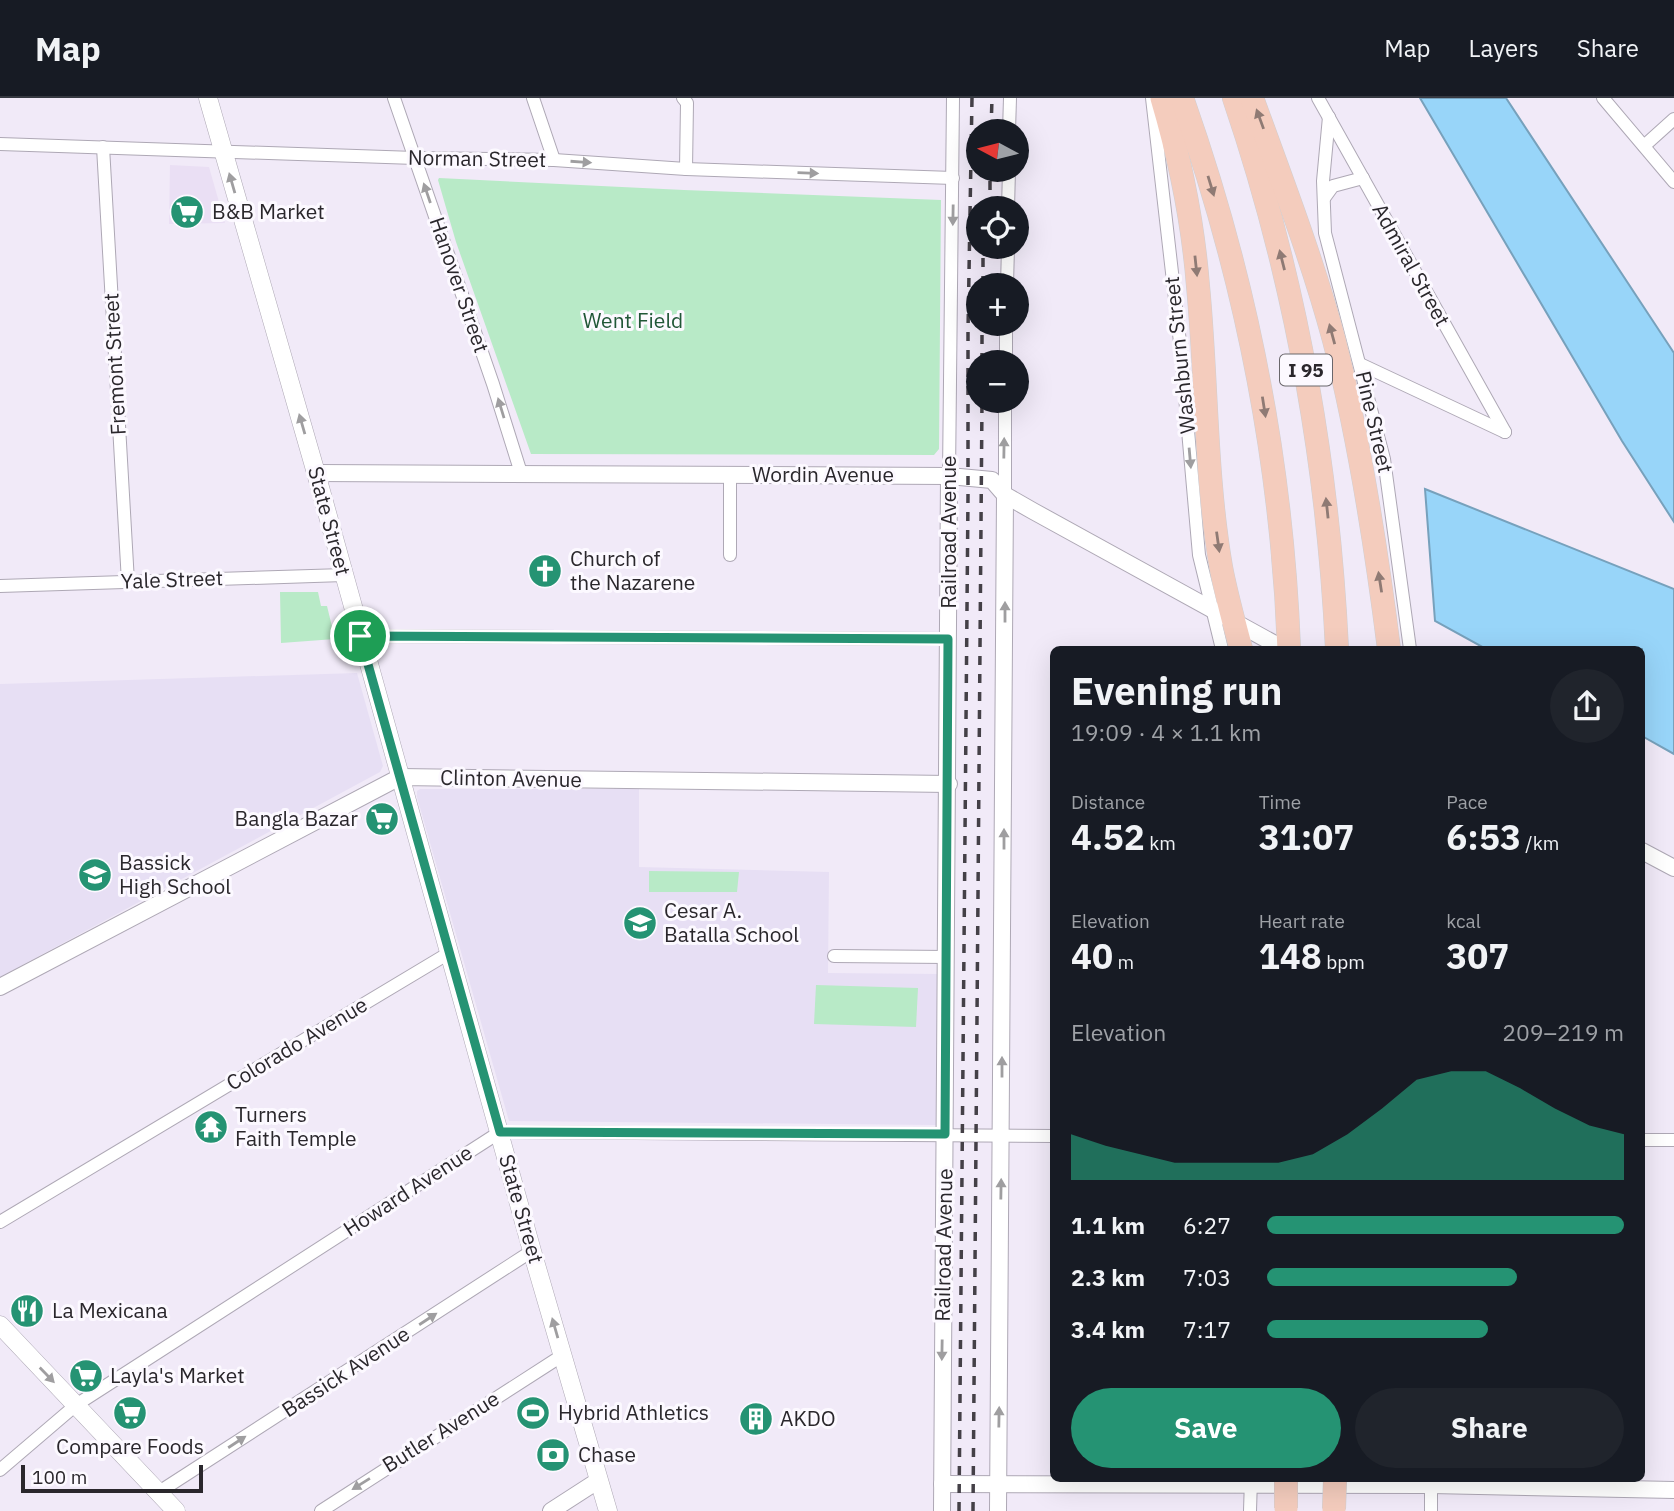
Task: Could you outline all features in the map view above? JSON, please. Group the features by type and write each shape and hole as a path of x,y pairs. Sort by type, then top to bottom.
{"highway":[{"path":"1161,98 1182,175 1198,286 1214,516 1221,565 1240,646"},
{"name":"I 95","path":"1182,98 1234,265 1262,392 1280,522 1287,646"},
{"name":"I 95","path":"1234,98 1274,228 1307,372 1328,514 1337,646"},
{"path":"1252,98 1304,243 1333,338 1359,456 1389,646"},
{"path":"1286,1482 1286,1510"},
{"path":"1334,1510 1335,1482"}],"main road":[{"name":"State Street","path":"208,98 608,1511"},
{"path":"0,1325 176,1511"}],"street":[{"name":"Hanover Street","path":"394,98 521,473"},
{"path":"533,98 554,160"},
{"path":"684,98 687,103 686,169"},
{"name":"Railroad Avenue","path":"942,1511 953,98"},
{"path":"1009,119 1010,98"},
{"name":"Washburn Street","path":"1152,98 1181,351 1199,555 1221,646"},
{"name":"Admiral Street","path":"1318,98 1505,432 1360,364"},
{"path":"1603,98 1674,182"},
{"name":"Pine Street","path":"1329,117 1323,181 1325,233 1384,459 1410,646"},
{"path":"1644,146 1674,119"},
{"name":"Norman Street","path":"0,144 554,160 686,169 953,178"},
{"name":"Fremont Street","path":"103,147 128,582"},
{"path":"1325,197 1333,186 1363,178"},
{"path":"998,1511 1005,413"},
{"name":"Wordin Avenue","path":"316,472 949,476 992,480 1005,495 1281,646"},
{"path":"730,475 730,555"},
{"name":"Yale Street","path":"0,586 344,575"},
{"path":"360,636 948,639"},
{"name":"Clinton Avenue","path":"0,987 400,777 948,784"},
{"path":"1645,853 1674,868"},
{"name":"Colorado Avenue","path":"0,1222 449,953"},
{"path":"834,956 947,957"},
{"path":"500,1132 1050,1136"},
{"name":"Howard Avenue","path":"0,1470 76,1405 500,1132"},
{"path":"1645,1140 1674,1140"},
{"name":"Bassick Avenue","path":"159,1492 533,1251"},
{"name":"Butler Avenue","path":"321,1511 563,1355"},
{"path":"551,1511 599,1480"},
{"path":"942,1484 1431,1482 1674,1490"},
{"path":"1431,1482 1431,1511"},
{"path":"1250,1511 1251,1483"}],"shaded area":[{"path":"170,165 209,167 225,223 169,224"},
{"name":"Bassick High School","path":"357,673 383,766 380,772 0,977 0,684"},
{"name":"Cesar A. Batalla School","path":"639,789 639,867 829,872 828,973 941,974 937,1125 509,1121 417,797 417,791"}],"green space":[{"name":"Went Field","path":"439,178 941,200 939,449 934,455 531,454 456,242"},
{"path":"280,592 318,592 321,606 327,606 335,639 281,643"},
{"path":"649,871 739,872 737,892 649,892"},
{"path":"816,985 918,988 916,1027 814,1024"}],"water":[{"path":"1420,98 1506,98 1674,353 1674,522 1622,441"},
{"path":"1425,489 1674,589 1674,754 1645,738 1645,646 1481,646 1435,621"}],"railway":[{"path":"959,1511 972,98"},
{"path":"991,119 992,98"},
{"path":"990,182 990,196"},
{"path":"983,259 983,273"},
{"path":"982,336 982,350"},
{"path":"973,1511 982,413"}],"place":[{"name":"B&B Market","path":"187,212"},
{"name":"Church of the Nazarene","path":"545,571"},
{"name":"Bangla Bazar","path":"382,819"},
{"name":"Bassick High School","path":"95,875"},
{"name":"Cesar A. Batalla School","path":"640,923"},
{"name":"Turners Faith Temple","path":"211,1127"},
{"name":"La Mexicana","path":"27,1311"},
{"name":"Layla's Market","path":"86,1376"},
{"name":"Compare Foods","path":"130,1413"},
{"name":"Hybrid Athletics","path":"533,1413"},
{"name":"AKDO","path":"756,1419"},
{"name":"Chase","path":"553,1455"}],"route":[{"path":"360,636 948,639 945,1134 500,1132 360,636"}]}
